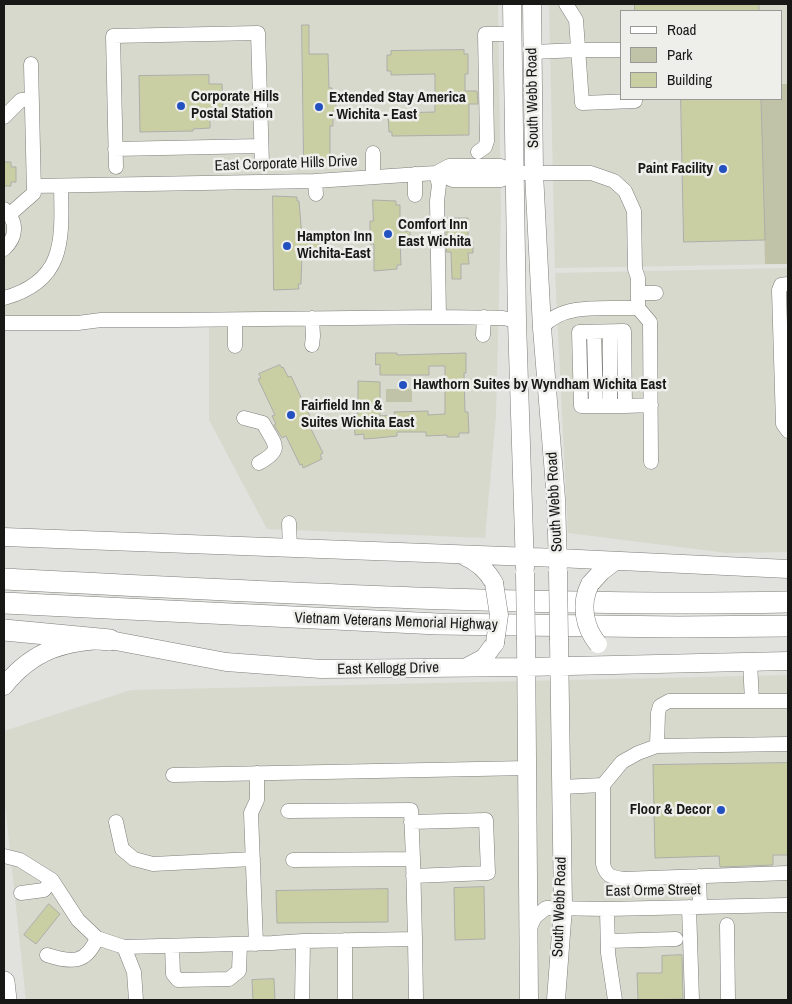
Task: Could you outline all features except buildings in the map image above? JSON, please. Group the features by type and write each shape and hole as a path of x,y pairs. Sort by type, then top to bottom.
{"highway":[{"name":"Vietnam Veterans Memorial Highway","path":"4,579 428,599 692,603 788,602"},
{"name":"Vietnam Veterans Memorial Highway","path":"4,603 429,624 624,627 788,626"},
{"path":"4,630 110,640"},
{"path":"4,982 6,1000"}],"main road":[{"name":"South Webb Road","path":"512,4 517,321 525,565 529,1000"},
{"name":"South Webb Road","path":"532,4 534,172 542,328 556,499 558,564 563,907 556,1000"},
{"path":"4,538 461,554 525,565 615,561 788,569"},
{"path":"461,554 481,565 489,573 494,583 499,615 495,644 484,658 464,668"},
{"path":"615,561 590,584 584,602 586,622 588,631 598,644 610,656 627,664"},
{"name":"East Kellogg Drive","path":"4,686 20,668 52,648 76,642 110,640 209,660 321,669 526,667 788,661"}],"street":[{"path":"566,4 576,20 582,103 635,100"},
{"path":"116,167 113,36 258,33 262,164"},
{"path":"478,152 485,147 487,141 485,34 512,34"},
{"path":"533,52 620,50"},
{"path":"4,249 10,243 13,236 13,221 7,211 34,193 31,64"},
{"path":"4,117 21,100 32,100"},
{"path":"116,149 261,146"},
{"path":"372,153 373,177"},
{"path":"436,173 440,185 438,201 439,316"},
{"name":"East Corporate Hills Drive","path":"34,186 315,188 373,177 415,174 436,173 453,180 501,180 515,173 591,173 608,178 620,186 625,191 634,211 638,308"},
{"path":"415,174 415,195"},
{"path":"4,298 20,294 36,284 48,270 57,255 61,240 61,186"},
{"path":"788,284 781,285 779,290 783,424 788,431"},
{"path":"638,293 656,293"},
{"path":"542,328 551,318 567,311 602,309 638,308 650,322 651,462"},
{"path":"602,309 610,406"},
{"path":"4,322 78,323 101,320 235,320 439,316 503,318 517,321"},
{"path":"483,335 484,317"},
{"path":"312,318 312,345"},
{"path":"235,320 235,346"},
{"path":"603,332 624,331 625,406"},
{"path":"603,332 596,406 651,405"},
{"path":"244,418 264,423 275,446 275,452 259,464"},
{"path":"289,523 290,548"},
{"path":"750,662 752,701"},
{"path":"657,746 658,713 660,706 669,701 788,701"},
{"path":"788,744 657,746 638,753 622,762 603,785 604,864 606,872 611,877 623,879 788,873"},
{"path":"173,775 528,768"},
{"path":"256,774 257,800 251,813 256,944"},
{"path":"561,787 603,785"},
{"path":"288,811 411,810 416,938 416,1000"},
{"path":"411,822 486,820 488,873 413,876"},
{"path":"116,822 122,849 134,859 152,864 253,859"},
{"path":"4,856 20,860 52,880 78,920 97,938 124,947 416,938"},
{"path":"293,860 413,859"},
{"path":"692,1000 694,907 699,876"},
{"path":"21,893 44,890 52,880"},
{"name":"East Orme Street","path":"529,929 536,917 546,908 607,909 788,905"},
{"path":"607,909 608,941 615,1000"},
{"path":"727,925 728,1000"},
{"path":"47,955 63,960 81,959 92,950 97,938"},
{"path":"608,941 676,939"},
{"path":"345,940 345,1000"},
{"path":"302,1000 303,941"},
{"path":"172,946 173,974 178,980 229,979 239,971 240,944"},
{"path":"124,947 134,972 136,1000"}],"shaded area":[{"path":"4,4 498,4 501,210 498,337 496,415 485,538 267,529 209,420 209,320 4,323"},
{"path":"549,4 788,4 788,264 555,268"},
{"path":"788,268 788,552 727,553 568,533 555,273"},
{"path":"788,675 788,1000 26,1000 4,795 4,731 131,690"}],"green space":[{"path":"782,84 788,84 788,264 765,264 761,100 782,100"},
{"path":"386,389 412,389 412,402 386,402"}],"place":[{"name":"Corporate Hills Postal Station","path":"181,106"},
{"name":"Extended Stay America - Wichita - East","path":"319,107"},
{"name":"Paint Facility","path":"723,169"},
{"name":"Comfort Inn East Wichita","path":"388,234"},
{"name":"Hampton Inn Wichita-East","path":"287,246"},
{"name":"Hawthorn Suites by Wyndham Wichita East","path":"403,385"},
{"name":"Fairfield Inn & Suites Wichita East","path":"291,415"},
{"name":"Floor & Decor","path":"721,810"}]}
